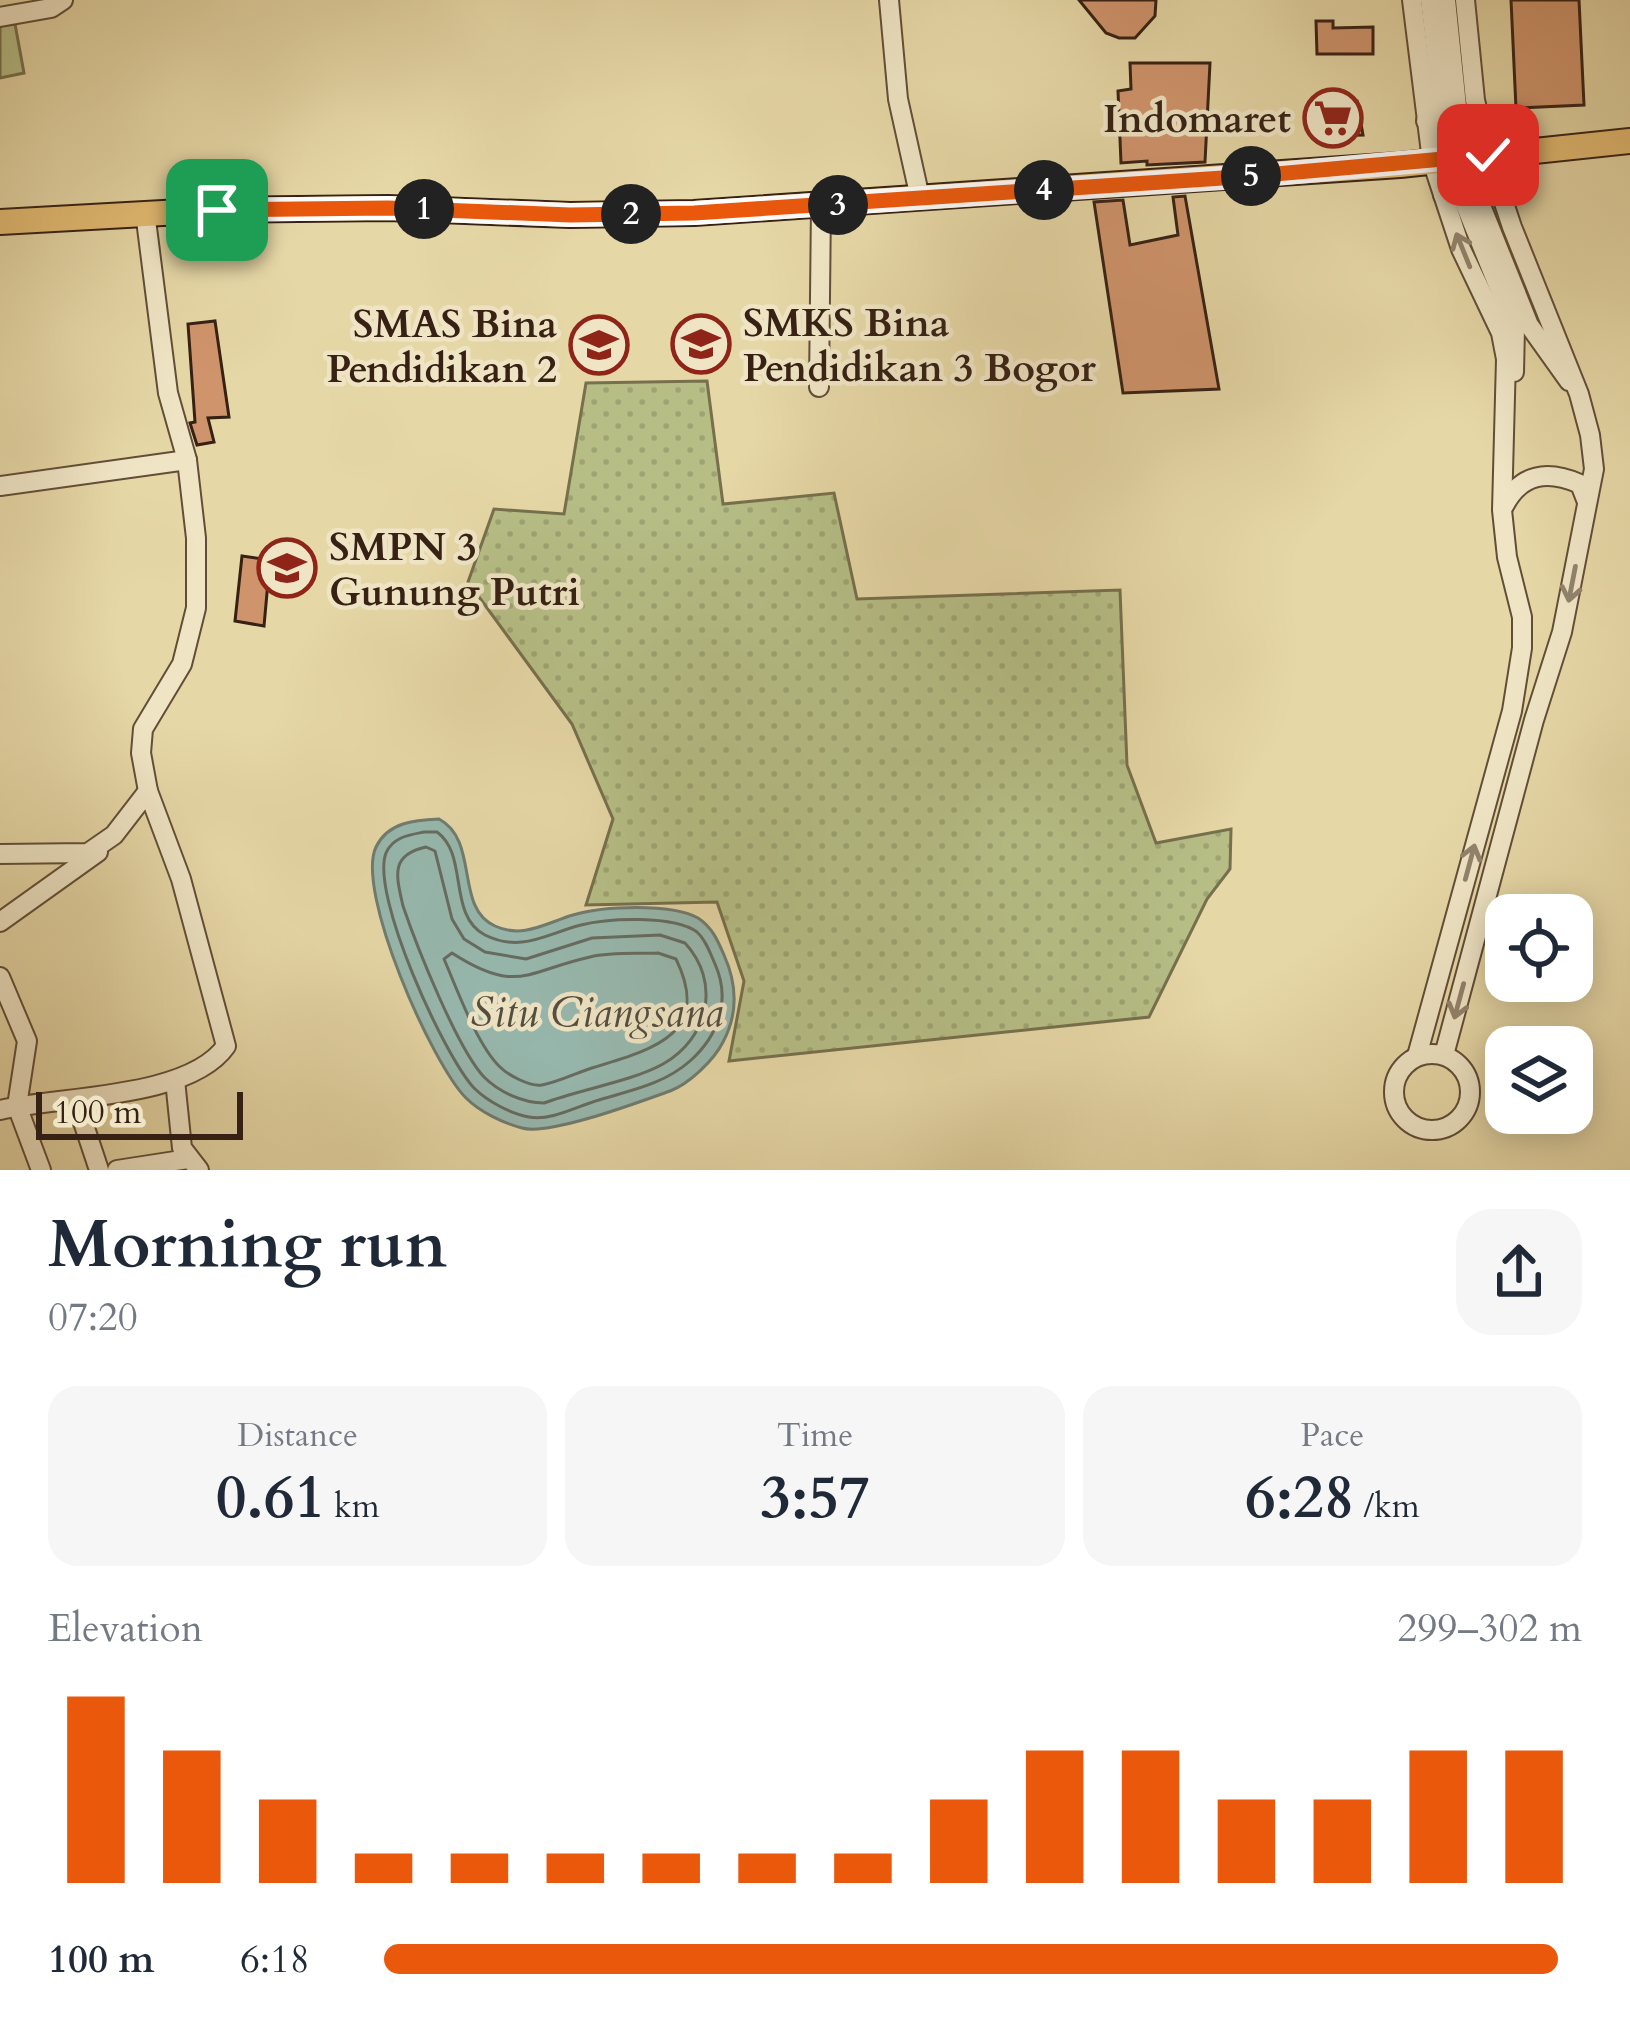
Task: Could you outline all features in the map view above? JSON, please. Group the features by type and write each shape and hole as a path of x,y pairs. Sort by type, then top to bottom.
{"main road":[{"path":"0,222 145,212 388,208 570,215 821,206 1432,161 1630,141"}],"street":[{"path":"0,17 27,6 51,8 63,0"},
{"path":"889,0 898,99 920,198"},
{"path":"1412,0 1443,119"},
{"path":"1417,1056 1512,711 1522,648 1522,617 1502,510 1508,482 1506,359 1501,333 1461,249 1460,195 1432,161 1443,119 1430,0"},
{"path":"1446,0 1442,134 1459,132 1480,119"},
{"path":"1444,1055 1562,632 1587,485 1590,435 1579,394 1488,155 1465,0"},
{"path":"1498,186 1476,178 1454,183 1542,349 1579,394"},
{"path":"819,387 821,206"},
{"path":"9,1108 76,1101 176,1080 219,1056 226,1046 182,879 148,791 141,753 143,729 182,664 196,608 196,538 187,460 168,393 145,212"},
{"path":"0,486 187,460"},
{"path":"1508,482 1563,477 1587,485"},
{"path":"0,922 88,861 148,791"},
{"path":"0,854 88,853 114,835"},
{"path":"0,976 27,1041 9,1108 41,1170"},
{"path":"1444,1055 1466,1074 1469,1102 1451,1125 1437,1130 1411,1124 1399,1112 1393,1096 1395,1079 1403,1065 1417,1056 1444,1055"},
{"path":"176,1080 182,1148 194,1165"},
{"path":"76,1101 99,1170"},
{"path":"117,1170 194,1165"}],"green space":[{"path":"15,24 24,73 0,78 0,26"},
{"path":"707,381 723,504 834,493 857,599 1120,590 1127,765 1156,843 1231,829 1230,869 1207,899 1149,1017 729,1061 744,981 717,902 586,905 613,819 572,724 468,582 494,509 564,514 586,383"}],"water":[{"name":"Situ Ciangsana","path":"439,819 459,842 475,905 483,917 505,930 525,930 586,912 619,908 671,910 703,922 724,955 734,999 728,1031 707,1064 670,1091 552,1127 515,1126 466,1098 435,1051 400,976 376,900 372,869 376,847 388,832 412,822"}],"building":[{"path":"1079,0 1156,0 1155,16 1135,38 1119,38 1106,33"},
{"path":"1511,0 1579,0 1584,105 1516,108"},
{"path":"1316,21 1333,21 1333,28 1373,27 1373,54 1317,54"},
{"path":"1130,63 1210,63 1205,162 1121,163 1118,91 1131,89"},
{"path":"1321,101 1357,101 1363,135 1322,136"},
{"path":"1185,196 1219,389 1123,393 1094,202 1123,200 1130,245 1178,235 1173,197"},
{"path":"215,321 229,417 208,418 214,442 197,445 190,423 195,422 188,324"},
{"name":"SMPN 3 Gunung Putri","path":"242,556 270,560 264,626 235,621"}],"place":[{"name":"Indomaret","path":"1333,118"},
{"name":"SMKS Bina Pendidikan 3 Bogor","path":"701,344"},
{"name":"SMAS Bina Pendidikan 2","path":"599,345"},
{"name":"SMPN 3 Gunung Putri","path":"287,568"}],"route":[{"path":"217,210 694,213 1253,176 1488,155"}]}
